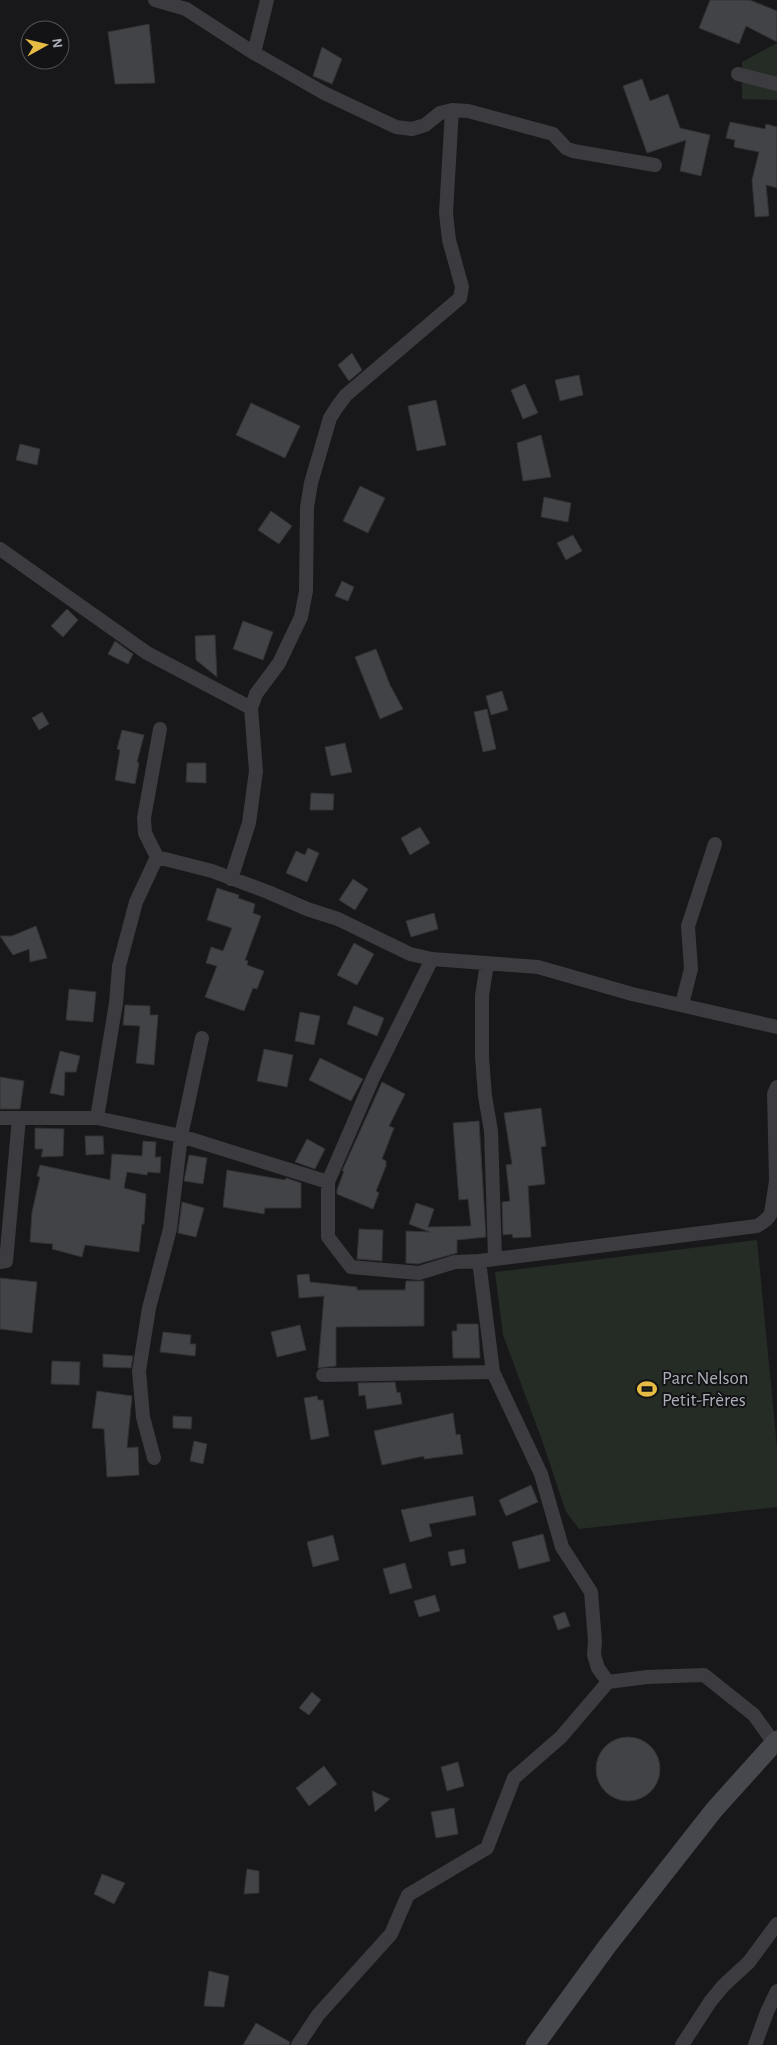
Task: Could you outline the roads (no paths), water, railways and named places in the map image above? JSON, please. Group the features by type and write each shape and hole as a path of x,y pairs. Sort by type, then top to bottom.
{"main road":[{"path":"535,2045 608,1945 714,1810 775,1742"}],"street":[{"path":"156,0 186,10 254,54 324,93 396,127 412,129 425,125 440,112 452,110 468,111 553,134 566,148 573,151 655,165"},
{"path":"254,54 267,0"},
{"path":"738,74 777,84"},
{"path":"231,880 249,823 256,771 251,708 256,694 284,655 301,617 306,591 308,564 307,507 311,483 330,418 346,395 460,298 462,287 449,240 446,213 452,110"},
{"path":"0,549 147,652 251,708"},
{"path":"157,857 145,832 144,818 160,729"},
{"path":"682,1004 691,969 688,926 715,844"},
{"path":"157,857 212,871 231,880 338,919 410,954 432,959 538,967 632,994 777,1027"},
{"path":"97,1118 116,1003 119,966 136,902 157,857"},
{"path":"432,959 372,1078 328,1182 328,1237 351,1267 419,1273 456,1262 479,1261 757,1226 765,1221 771,1213 776,1181 774,1094 777,1086"},
{"path":"488,963 482,996 482,1057 485,1096 491,1132 495,1258"},
{"path":"154,1458 143,1416 139,1371 150,1308 170,1229 181,1136 202,1038"},
{"path":"0,1118 97,1118 181,1136 328,1182"},
{"path":"0,1262 6,1261 19,1118"},
{"path":"479,1261 493,1372 541,1474 562,1547 591,1592 595,1641 594,1656 598,1668 608,1682"},
{"path":"323,1375 493,1372"},
{"path":"298,2045 318,2015 391,1934 408,1895 488,1848 514,1778 561,1737 608,1682 647,1677 704,1675 754,1715 775,1742"},
{"path":"682,2045 710,2002 723,1986 749,1962 777,1924"},
{"path":"755,2045 766,2012 777,1991"}],"place":[{"name":"Parc Nelson Petit-Frères","path":"647,1389"}]}
